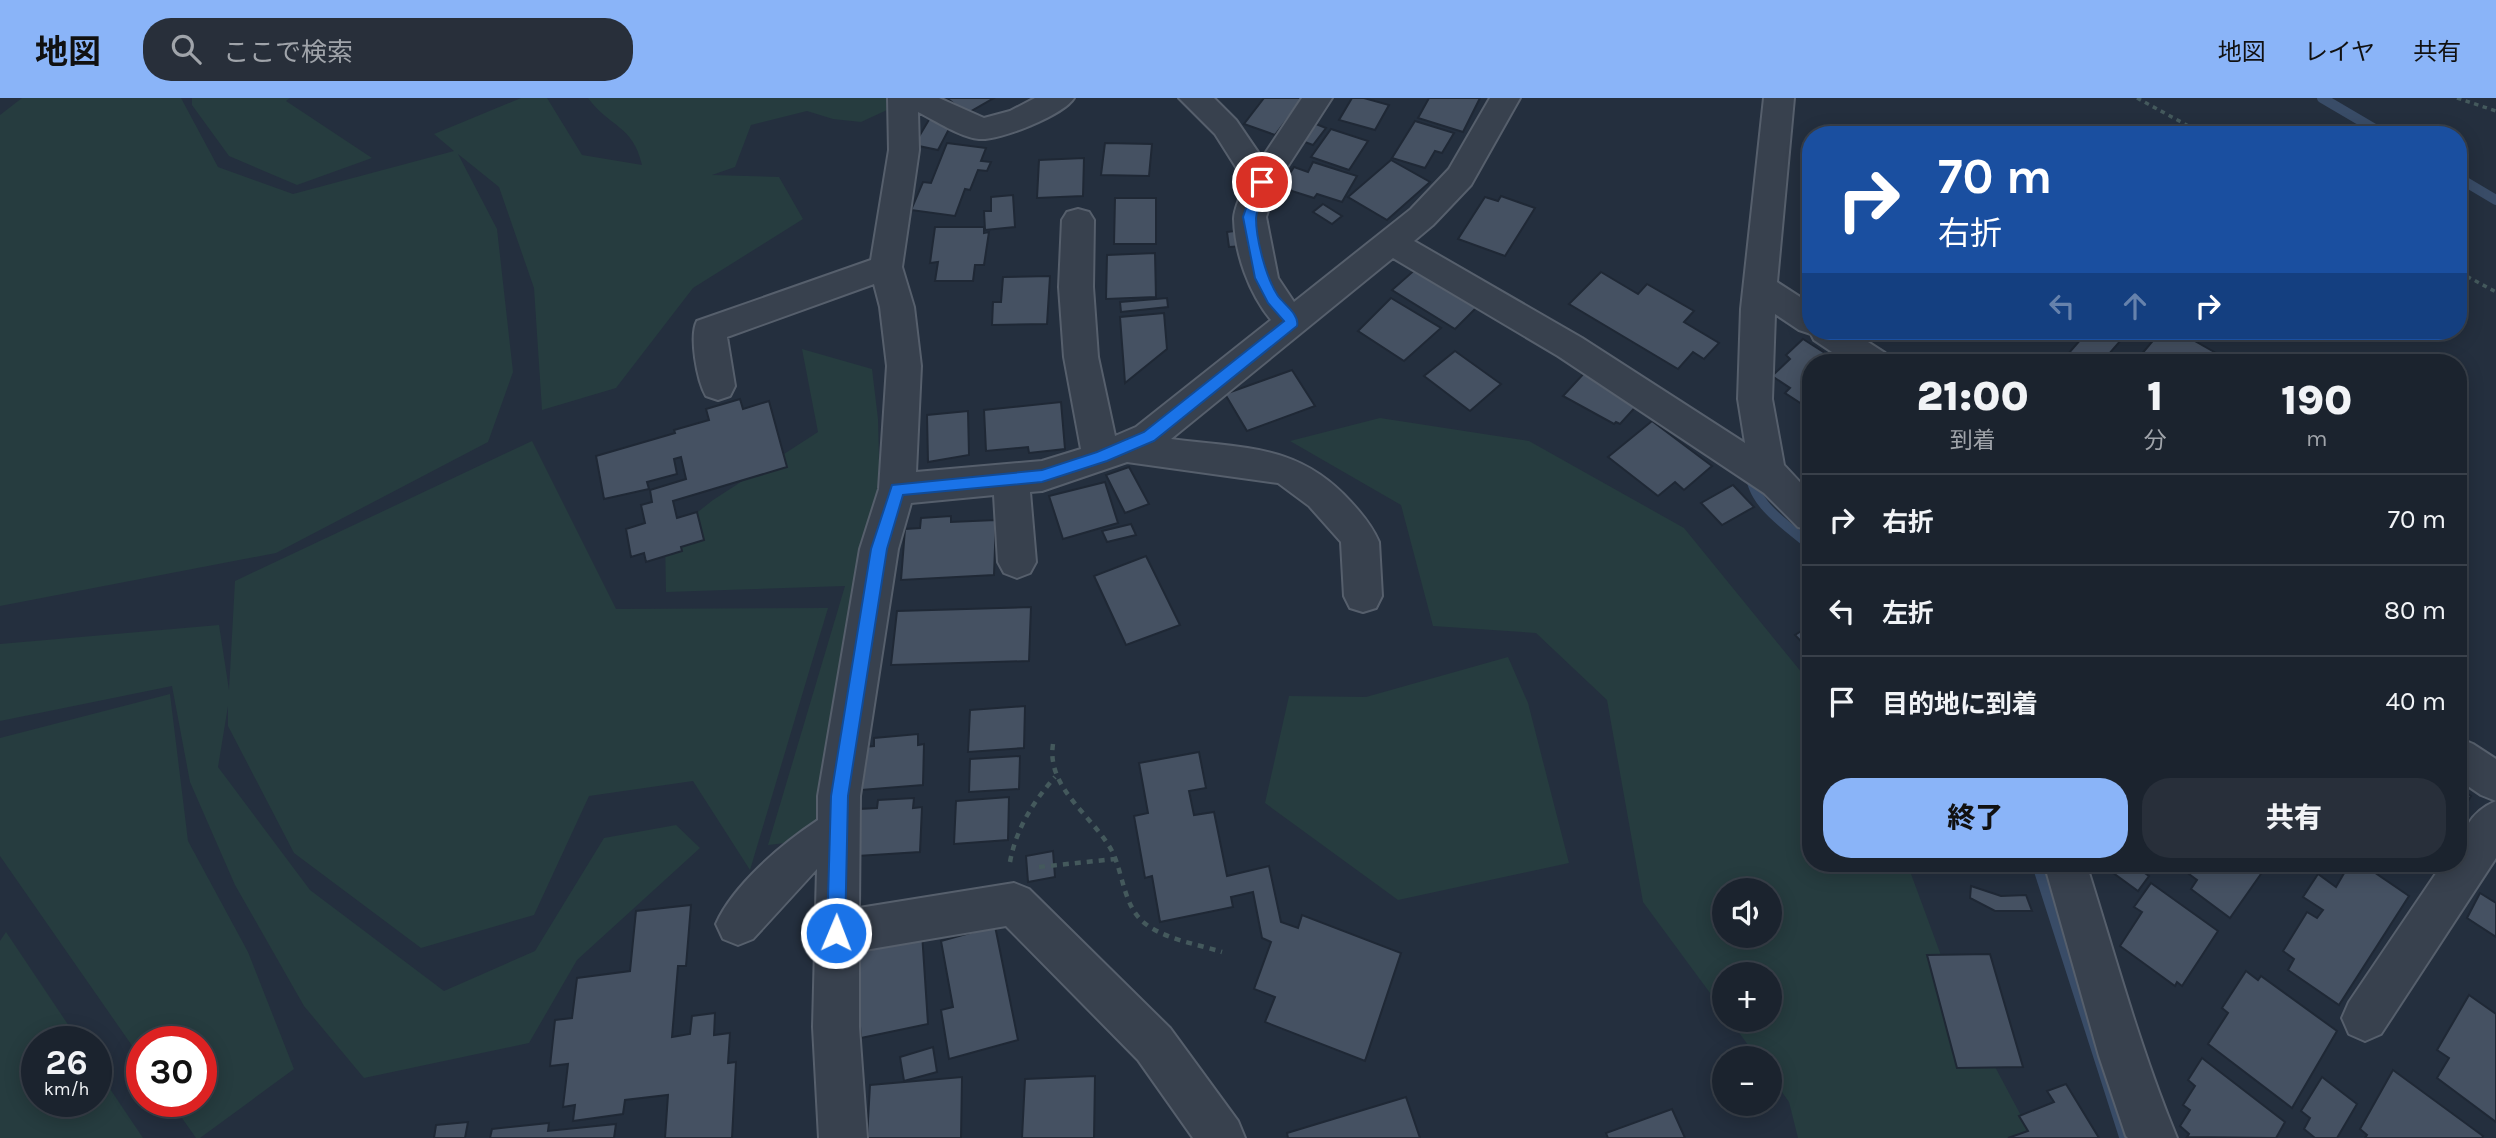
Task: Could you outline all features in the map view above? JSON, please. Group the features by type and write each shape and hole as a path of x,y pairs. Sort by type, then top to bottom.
{"street":[{"path":"843,1138 836,1027 839,796 879,549 897,489 904,366 897,307 886,267 904,150 904,98"},
{"path":"912,98 981,129 1020,119 1059,98"},
{"path":"1194,98 1215,113 1228,128 1262,182"},
{"path":"1292,322 1273,299 1262,278 1250,217 1262,182 1317,98"},
{"path":"897,489 1042,476 1149,437 1422,216 1460,177 1505,98"},
{"path":"1766,476 1755,399 1761,288 1779,98"},
{"path":"1078,220 1076,287 1081,357 1113,452"},
{"path":"1391,242 1570,347 1766,476 1802,508"},
{"path":"719,386 709,330 886,267"},
{"path":"1761,288 1802,315"},
{"path":"1840,340 1861,354"},
{"path":"1113,452 1278,468 1297,473 1308,481 1357,534 1360,542 1363,596"},
{"path":"1010,479 1017,562"},
{"path":"2467,762 2496,782"},
{"path":"2467,865 2496,821"},
{"path":"738,924 798,857 838,830"},
{"path":"2068,872 2122,1056 2143,1119 2153,1138"},
{"path":"2365,1018 2462,872"},
{"path":"836,933 1014,904 1154,1044 1221,1138"}],"path":[{"path":"2137,98 2188,126"},
{"path":"2457,98 2496,111"},
{"path":"2467,276 2496,292"},
{"path":"1053,744 1051,756 1055,777 1100,833 1115,859 1133,912 1145,924 1160,932 1222,952"},
{"path":"1008,871 1011,848 1042,792 1055,777"},
{"path":"1035,868 1115,859"}],"green space":[{"path":"22,98 181,98 218,167 293,194 454,151 434,134 521,98 547,98 582,155 642,165 633,142 588,98 886,98 887,110 861,122 833,119 807,111 751,125 735,167 712,175 779,177 803,219 693,288 616,388 542,410 534,288 499,187 458,154 497,229 513,372 488,442 276,553 0,606 0,115"},
{"path":"192,98 290,98 286,101 372,158 297,185 229,156 192,105"},
{"path":"802,349 872,369 878,419 881,538 820,839 768,845 845,586 666,592 665,538 713,500 818,432"},
{"path":"1380,418 1529,441 1684,528 1802,673 1802,872 1910,872 1953,988 2033,1138 1798,1138 1789,1102 1782,1092 1782,1046 1749,1046 1739,1032 1782,1032 1782,962 1712,962 1712,996 1643,902 1607,700 1536,633 1433,626 1401,505 1290,441"},
{"path":"532,441 616,609 828,608 750,870 693,781 589,796 534,915 421,948 294,853 228,726 228,706 218,767 310,890 444,991 535,951 604,838 676,825 700,848 577,960 529,1043 364,1078 304,1006 235,885 190,782 172,686 0,721 0,644 219,625 229,690 235,581"},
{"path":"1508,657 1528,703 1569,863 1398,900 1265,803 1289,696 1366,697"},
{"path":"170,694 188,841 248,952 294,1069 200,1138 196,1138 181,1117 217,1117 217,1026 126,1026 126,1037 0,856 0,738"},
{"path":"6,932 69,1026 21,1026 21,1117 112,1117 112,1092 126,1117 129,1117 143,1138 0,1138 0,941"}],"building":[{"path":"947,98 994,98 966,114"},
{"path":"1264,98 1303,98 1275,135 1244,124"},
{"path":"1352,98 1364,98 1389,105 1375,130 1339,120"},
{"path":"1429,98 1480,98 1463,132 1418,118"},
{"path":"930,118 949,129 938,150 914,145"},
{"path":"1415,121 1454,133 1442,153 1435,151 1425,168 1392,158"},
{"path":"1316,124 1326,128 1313,145 1302,141"},
{"path":"1331,129 1368,141 1349,170 1311,157"},
{"path":"947,143 986,148 981,161 991,162 987,171 978,170 970,190 965,189 955,216 911,210 923,182 931,183"},
{"path":"1105,143 1152,144 1149,176 1101,175"},
{"path":"1084,158 1083,196 1037,198 1039,160"},
{"path":"1391,160 1430,182 1387,220 1348,197"},
{"path":"1313,162 1357,176 1342,202 1317,194 1314,198 1276,186 1280,179 1285,181 1294,167 1308,172"},
{"path":"1013,195 1015,227 985,230 984,211 991,211 991,197"},
{"path":"1501,196 1535,208 1505,256 1458,239 1485,197 1498,201"},
{"path":"1115,198 1156,198 1156,244 1114,244"},
{"path":"1323,204 1342,216 1332,224 1313,212"},
{"path":"935,227 984,227 984,233 989,232 984,265 975,265 973,281 935,281 938,262 930,263"},
{"path":"1242,230 1245,246 1229,247 1227,232"},
{"path":"1155,253 1156,297 1106,299 1107,255"},
{"path":"1418,267 1480,304 1455,329 1392,290"},
{"path":"1601,272 1638,294 1647,284 1694,311 1684,322 1719,343 1704,359 1693,352 1678,369 1569,304"},
{"path":"1050,276 1047,324 992,325 993,302 1001,302 1003,277"},
{"path":"1167,298 1168,307 1121,312 1120,302"},
{"path":"1391,298 1441,328 1404,361 1358,331"},
{"path":"1164,313 1167,349 1125,383 1120,317"},
{"path":"1802,340 1826,354 1802,354 1802,404 1785,393 1790,388 1772,376 1790,359 1786,355"},
{"path":"2080,340 2121,340 2109,354 2068,354"},
{"path":"2153,340 2193,340 2216,353 2215,354 2142,354"},
{"path":"1455,351 1501,384 1470,411 1424,376"},
{"path":"1292,370 1315,406 1247,431 1225,394"},
{"path":"1587,370 1640,402 1620,424 1614,424 1563,396"},
{"path":"740,399 743,409 769,401 787,467 673,501 677,518 697,512 704,540 681,547 682,551 646,562 644,553 631,557 626,529 645,523 641,505 652,502 650,490 686,479 681,457 674,459 677,474 647,482 649,489 604,499 596,456 709,420 706,409"},
{"path":"1061,402 1065,449 1029,453 1028,447 986,451 984,410"},
{"path":"968,411 969,455 928,462 927,415"},
{"path":"1652,421 1712,466 1684,490 1675,482 1658,496 1608,457"},
{"path":"1129,467 1149,504 1125,513 1106,475"},
{"path":"1105,482 1118,523 1063,539 1049,496"},
{"path":"1733,485 1754,507 1722,525 1701,503"},
{"path":"951,516 951,522 996,520 994,575 901,580 905,529 920,528 921,518"},
{"path":"1131,524 1136,535 1107,542 1102,531"},
{"path":"1146,556 1180,625 1126,645 1094,576"},
{"path":"1031,607 1029,661 891,665 897,611"},
{"path":"1802,631 1802,642 1795,635"},
{"path":"1025,706 1024,748 968,752 970,710"},
{"path":"918,734 918,745 924,744 923,785 861,790 864,747 874,746 874,738"},
{"path":"1199,752 1206,788 1189,791 1194,815 1214,812 1227,876 1269,866 1281,922 1298,928 1302,915 1401,953 1365,1061 1265,1022 1275,997 1254,989 1271,942 1262,938 1253,892 1231,897 1233,907 1160,922 1152,876 1145,878 1134,816 1148,813 1139,763"},
{"path":"1020,756 1019,789 969,792 970,759"},
{"path":"1009,797 1008,840 954,844 956,801"},
{"path":"914,798 913,808 922,807 920,852 857,856 859,809 877,808 878,800"},
{"path":"1053,851 1055,877 1028,882 1026,856"},
{"path":"2112,872 2143,872 2149,876 2138,891"},
{"path":"2186,872 2262,872 2230,918 2191,889 2197,880"},
{"path":"2345,872 2374,872 2409,896 2339,1005 2288,970 2294,959 2283,951 2307,912 2317,918 2323,910 2303,897 2318,874 2336,887"},
{"path":"2151,883 2218,931 2182,986 2177,982 2175,986 2120,946 2142,912 2134,907"},
{"path":"1971,886 2001,896 2026,895 2032,911 1995,911 1970,898"},
{"path":"2480,893 2496,903 2496,937 2467,918"},
{"path":"691,905 686,966 678,966 672,1037 690,1034 692,1016 715,1013 714,1035 730,1033 728,1063 736,1062 732,1138 665,1138 668,1095 625,1100 623,1114 573,1121 575,1105 563,1107 568,1064 550,1066 555,1020 572,1018 577,978 630,971 636,911"},
{"path":"995,926 1018,1040 949,1059 941,1010 953,1007 941,941"},
{"path":"922,933 928,1024 861,1038 853,944"},
{"path":"1990,954 2023,1067 1957,1068 1927,955"},
{"path":"2246,971 2258,980 2261,976 2337,1031 2292,1108 2208,1044 2228,1013 2222,1008"},
{"path":"2469,995 2496,1014 2496,1122 2437,1078 2449,1058 2437,1050"},
{"path":"933,1047 937,1072 904,1081 900,1057"},
{"path":"2202,1058 2285,1122 2276,1138 2187,1137 2189,1134 2180,1126 2190,1110 2183,1105 2195,1086 2188,1080"},
{"path":"2393,1070 2483,1136 2482,1138 2365,1138 2367,1135 2360,1129"},
{"path":"1095,1076 1094,1138 1022,1138 1025,1079"},
{"path":"962,1077 961,1138 867,1138 870,1085"},
{"path":"2322,1077 2357,1104 2337,1138 2315,1138 2304,1129 2310,1118 2301,1111"},
{"path":"2066,1084 2099,1138 2008,1138 2028,1131 2019,1116 2054,1102 2047,1091"},
{"path":"1406,1097 1420,1138 1288,1138 1287,1133"},
{"path":"1672,1109 1685,1138 1608,1138 1606,1133"},
{"path":"468,1122 465,1138 434,1138 436,1125"},
{"path":"549,1123 548,1131 616,1124 614,1138 490,1138 492,1129"}],"waterway":[{"path":"2322,98 2370,126"},
{"path":"2467,183 2496,200"},
{"path":"1750,468 1756,492 1763,503 1802,538"},
{"path":"2041,872 2126,1138"}],"route":[{"path":"836,933 839,796 879,549 897,489 1042,476 1101,457 1149,437 1292,322 1273,299 1262,278 1255,252 1250,217 1254,198 1262,182"}]}
